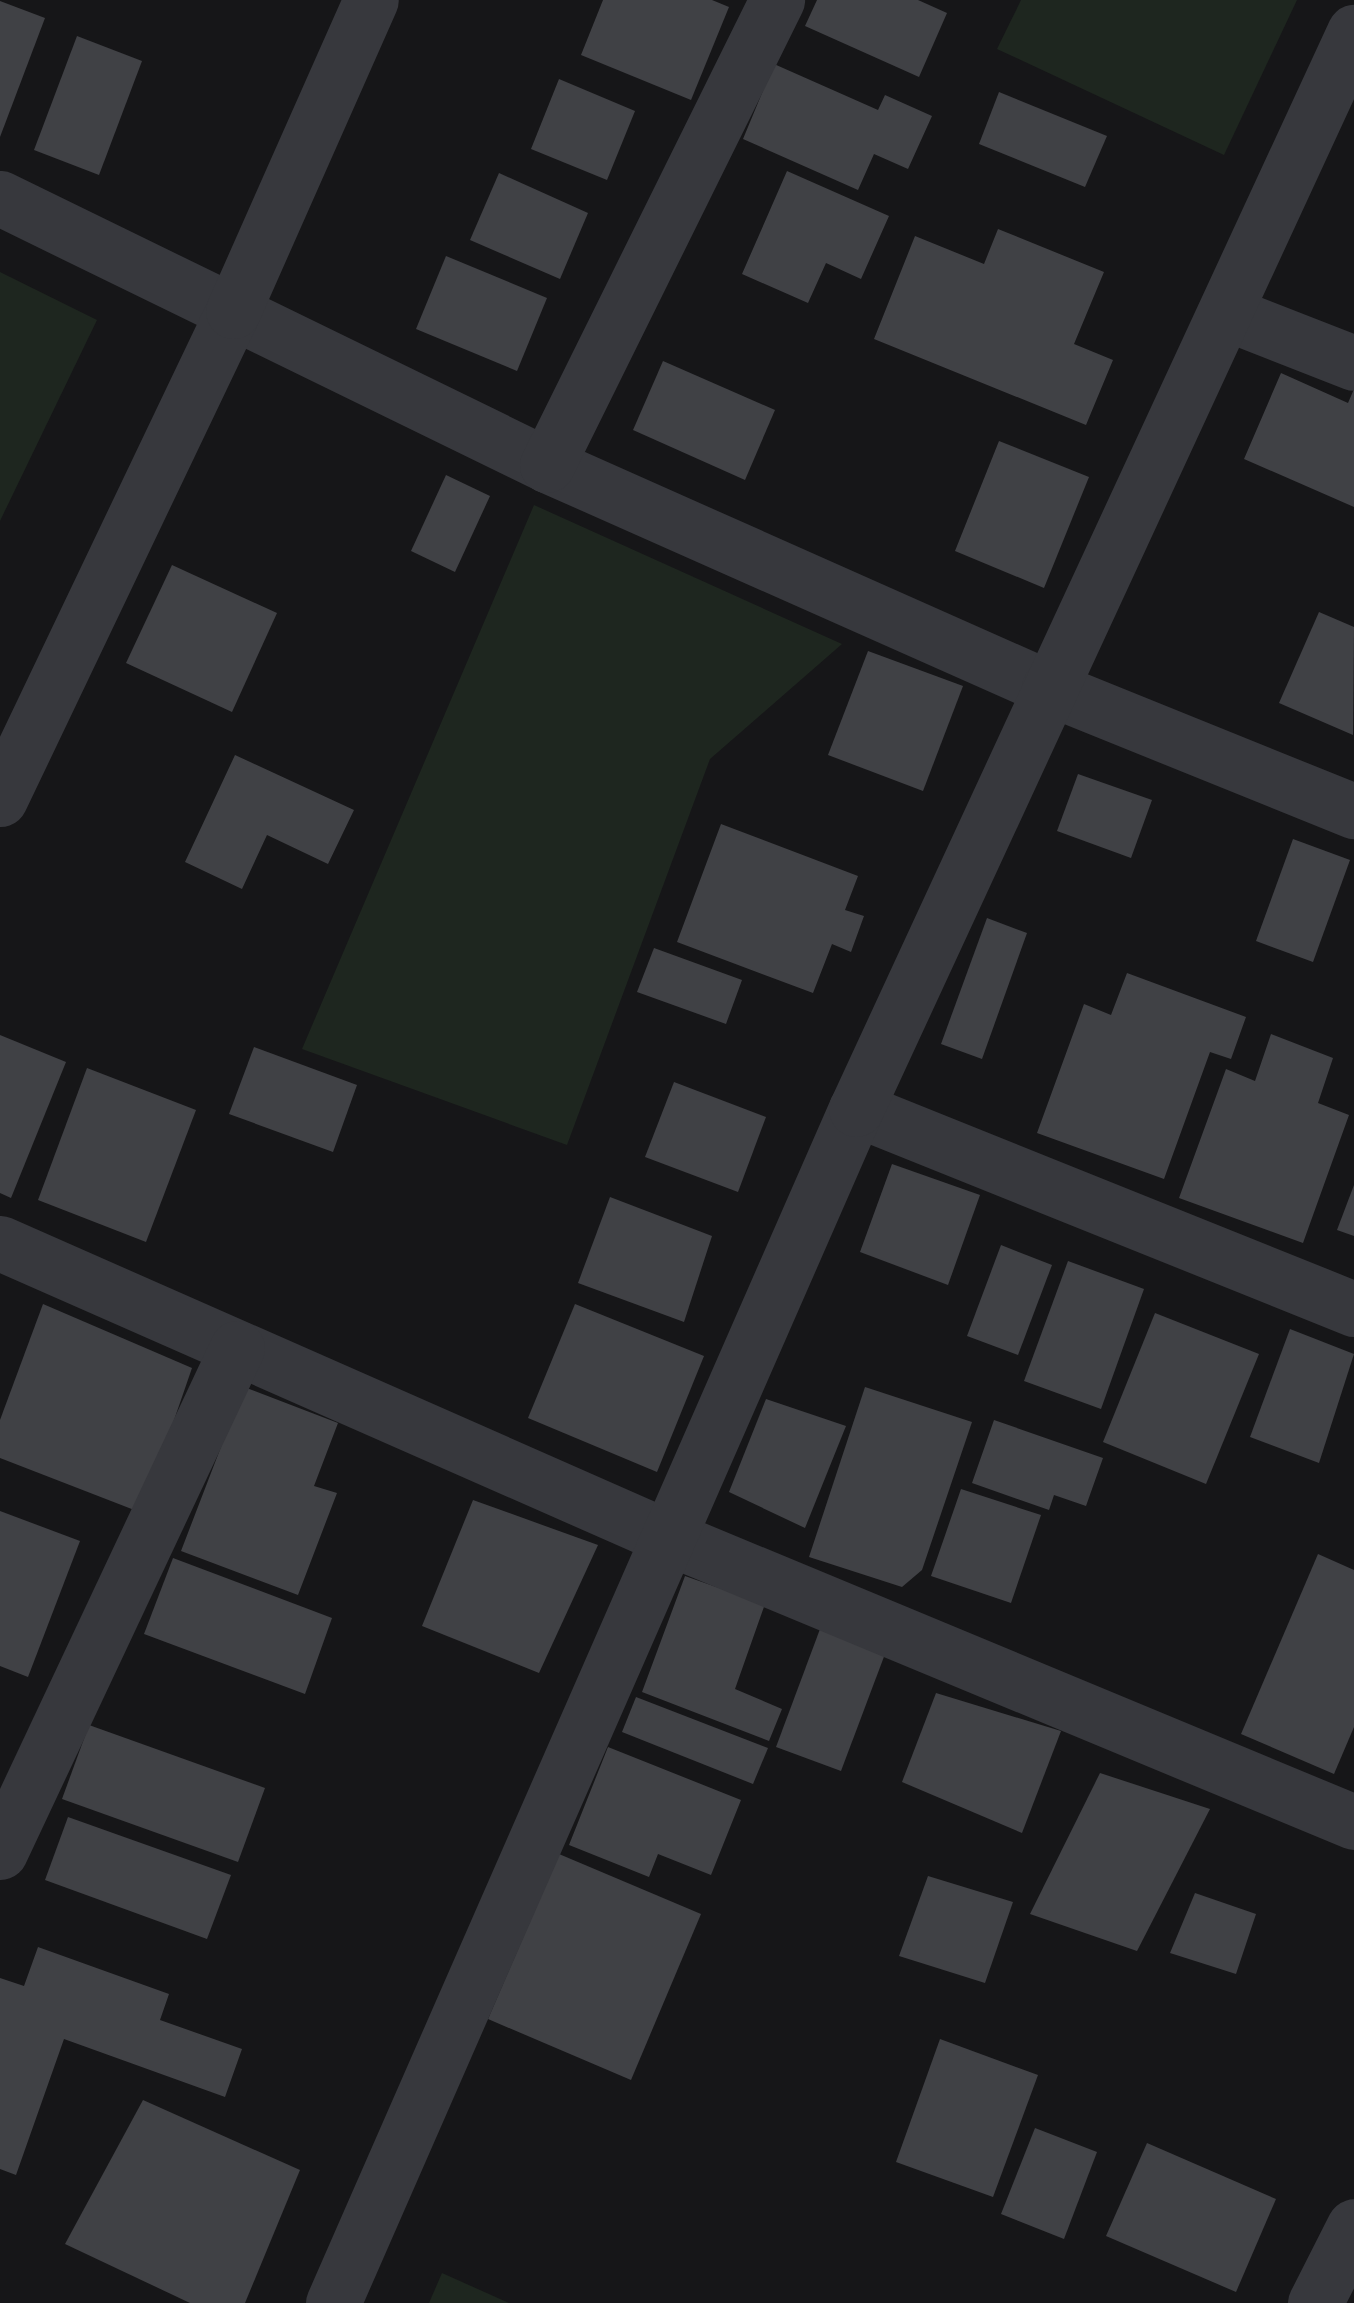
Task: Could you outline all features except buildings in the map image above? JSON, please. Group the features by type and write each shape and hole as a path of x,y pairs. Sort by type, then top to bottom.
{"street":[{"path":"0,799 233,311 371,0"},
{"path":"547,465 777,0"},
{"path":"333,2303 672,1540 856,1108 1354,32"},
{"path":"0,198 547,465 1049,688 1354,810"},
{"path":"1226,314 1354,363"},
{"path":"856,1108 1354,1308"},
{"path":"0,1243 672,1540 1354,1822"},
{"path":"0,1852 237,1348"},
{"path":"1315,2303 1354,2226"}],"shaded area":[{"path":"1021,0 1297,0 1224,155 997,49"},
{"path":"0,272 97,320 0,521"},
{"path":"534,505 842,644 710,759 567,1145 302,1049"},
{"path":"442,2273 509,2303 429,2303"}]}
